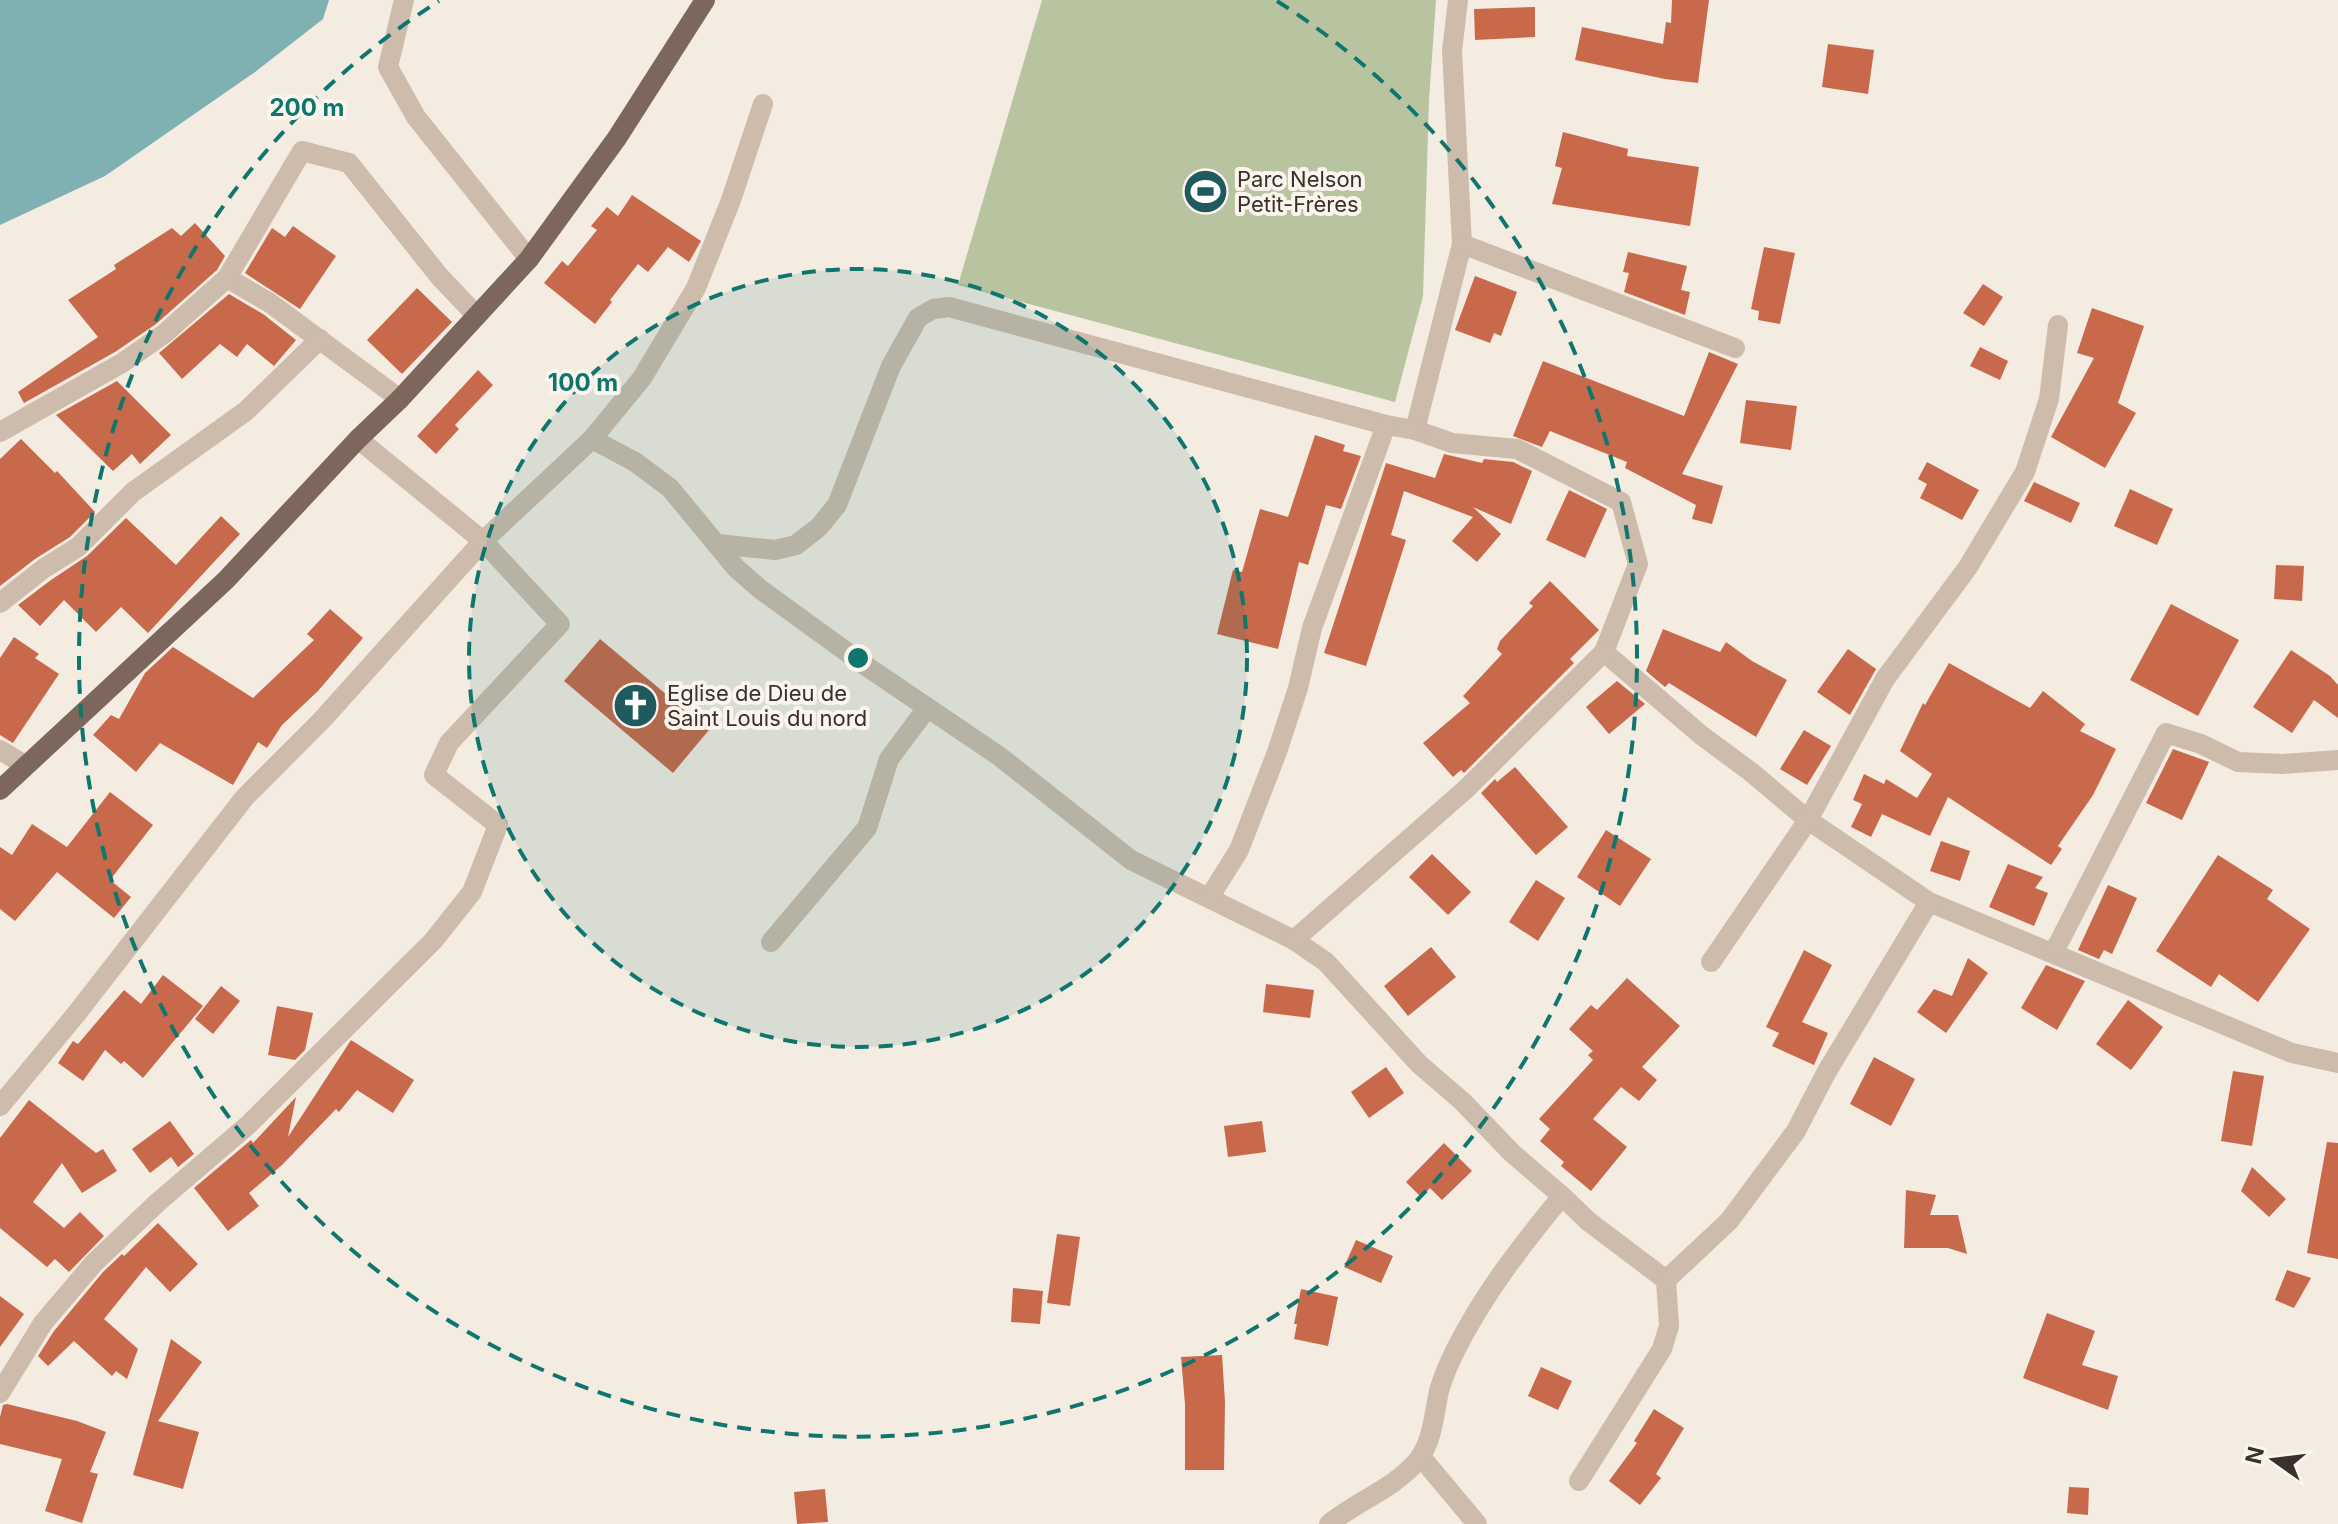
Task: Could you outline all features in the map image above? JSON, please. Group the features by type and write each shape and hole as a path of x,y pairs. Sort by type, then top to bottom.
{"main road":[{"path":"0,790 226,580 529,259 617,138 705,0"}],"street":[{"path":"404,0 388,67 416,117 529,259"},
{"path":"1415,430 1462,244 1452,51 1458,0"},
{"path":"0,1106 77,1013 245,797 321,721 483,541 592,439 642,378 696,288 731,200 763,104"},
{"path":"0,432 122,363 164,334 227,278 302,151 349,163 439,276 477,316"},
{"path":"1462,244 1735,348"},
{"path":"227,278 270,303 400,399"},
{"path":"718,544 775,550 796,545 819,527 837,505 891,366 918,318 933,309 949,307 1386,425 1415,430 1452,443 1517,449 1621,502 1638,564 1604,652 1466,789 1294,940"},
{"path":"1711,962 1808,820 1885,679 1968,567 2025,472 2049,399 2058,325"},
{"path":"0,603 43,569 78,547 133,492 246,411 320,339"},
{"path":"1209,898 1239,850 1277,752 1298,688 1312,628 1386,425"},
{"path":"0,1393 43,1323 94,1263 157,1203 248,1125 433,941 472,892 498,825 434,775 449,743 560,624 483,541 358,439"},
{"path":"592,439 635,462 670,488 736,568 760,589 999,756 1131,860 1294,940 1326,962 1419,1064 1462,1101 1512,1153 1588,1221 1666,1280 1669,1326 1662,1349 1579,1481"},
{"path":"1604,652 1701,735 1808,820 1929,902 2292,1053 2338,1063"},
{"path":"771,942 867,828 889,759 927,708"},
{"path":"2054,952 2166,733 2201,744 2238,762 2282,764 2338,760"},
{"path":"0,750 25,765"},
{"path":"1666,1280 1729,1221 1796,1131 1826,1073 1929,902"},
{"path":"1329,1524 1403,1475 1421,1457 1430,1434 1440,1387 1454,1353 1499,1274 1562,1196"},
{"path":"1421,1457 1477,1524"}],"green space":[{"name":"Parc Nelson Petit-Frères","path":"1042,0 1436,0 1429,100 1423,296 1395,402 958,285"}],"water":[{"path":"0,0 329,0 323,19 255,72 105,176 0,225"}],"building":[{"path":"1672,0 1709,0 1698,83 1575,60 1582,27 1663,44 1666,22 1671,23"},
{"path":"1535,7 1535,37 1475,40 1474,9"},
{"path":"1828,44 1874,50 1868,94 1822,87"},
{"path":"1563,132 1628,149 1627,156 1699,167 1690,226 1552,204 1562,168 1555,166"},
{"path":"632,195 701,241 689,262 668,247 648,272 638,264 595,324 544,283 562,261 568,266 597,230 591,226 607,207 618,216"},
{"path":"195,223 225,256 217,270 156,324 115,352 24,403 18,392 98,337 68,300 116,269 114,265 172,228 181,236"},
{"path":"293,226 336,256 300,309 245,273 272,228 285,237"},
{"path":"1764,247 1795,253 1780,324 1758,320 1759,311 1751,309"},
{"path":"1628,252 1687,266 1681,290 1690,292 1685,315 1624,292 1629,273 1623,272"},
{"path":"1475,276 1517,292 1501,336 1494,333 1490,343 1455,330"},
{"path":"1983,284 2003,297 1984,326 1963,313"},
{"path":"417,288 452,322 402,374 367,340"},
{"path":"229,294 263,314 296,340 274,366 247,344 237,357 220,344 182,379 159,353"},
{"path":"2092,308 2144,326 2118,403 2136,413 2105,468 2051,437 2094,358 2077,353"},
{"path":"1980,347 2008,361 2000,380 1970,366"},
{"path":"1709,352 1738,364 1682,474 1723,486 1712,524 1692,519 1696,505 1625,468 1627,462 1550,431 1542,447 1513,436 1543,361 1684,416"},
{"path":"478,370 493,385 455,425 459,429 436,454 417,436"},
{"path":"117,381 171,435 140,464 132,454 113,471 56,415"},
{"path":"1746,400 1797,406 1791,450 1740,443"},
{"path":"1315,435 1345,445 1343,451 1361,456 1341,509 1326,505 1308,565 1299,562 1278,649 1217,634 1233,570 1242,572 1260,509 1288,517"},
{"path":"21,439 55,473 57,471 95,512 70,537 0,586 0,459"},
{"path":"1444,454 1482,463 1484,459 1513,462 1532,471 1511,524 1473,507 1501,534 1477,562 1452,541 1473,517 1404,491 1391,535 1406,540 1366,666 1324,653 1386,463 1435,478"},
{"path":"1927,462 1979,490 1962,520 1920,498 1927,484 1918,479"},
{"path":"2034,482 2080,503 2071,523 2024,501"},
{"path":"2130,489 2173,509 2157,545 2114,526"},
{"path":"1569,490 1607,509 1585,558 1546,540"},
{"path":"221,516 240,534 148,633 121,607 96,632 64,600 40,626 18,605 87,556 126,518 176,565"},
{"path":"2276,565 2304,566 2302,601 2274,599"},
{"path":"1550,581 1599,630 1570,659 1574,663 1464,773 1461,770 1453,777 1423,743 1470,703 1463,696 1502,654 1497,649 1500,641 1533,606 1529,603"},
{"path":"2171,604 2239,640 2198,716 2130,680"},
{"path":"330,609 363,638 318,691 282,725 267,748 258,742 233,785 160,743 136,772 93,735 111,715 119,719 145,673 173,647 253,698 314,640 307,634"},
{"path":"1663,629 1720,652 1726,642 1787,680 1756,737 1669,683 1665,687 1646,671"},
{"path":"14,637 39,654 35,658 59,674 13,743 0,735 0,658"},
{"name":"Eglise de Dieu de Saint Louis du nord","path":"600,639 709,730 673,773 564,681"},
{"path":"1848,649 1876,669 1850,715 1817,692"},
{"path":"2291,650 2330,676 2338,685 2338,718 2314,700 2292,733 2253,707"},
{"path":"1949,663 2030,708 2043,691 2085,724 2080,731 2116,749 2093,795 2058,846 2062,849 2051,865 1948,797 1930,836 1882,814 1871,837 1851,827 1862,804 1853,800 1864,774 1884,784 1886,779 1917,798 1932,774 1900,751 1923,703 1925,705"},
{"path":"1617,681 1645,704 1609,734 1586,707"},
{"path":"1804,730 1831,746 1807,785 1780,769"},
{"path":"2173,749 2209,762 2182,820 2146,803"},
{"path":"1515,767 1568,827 1536,855 1481,793 1495,779 1497,782"},
{"path":"110,792 153,825 110,880 131,897 114,918 57,872 15,921 0,909 0,847 12,855 32,824 67,847"},
{"path":"1606,830 1651,859 1620,906 1577,877"},
{"path":"1941,841 1970,851 1960,881 1930,871"},
{"path":"1432,854 1471,892 1448,915 1409,877"},
{"path":"2218,855 2273,890 2267,899 2310,929 2258,1002 2219,974 2211,987 2156,951"},
{"path":"2008,864 2043,877 2035,888 2048,893 2034,926 1989,907"},
{"path":"1536,880 1565,898 1538,941 1509,922"},
{"path":"2108,885 2137,898 2112,954 2104,950 2099,959 2078,950"},
{"path":"1431,947 1456,977 1408,1016 1384,986"},
{"path":"1804,950 1832,965 1802,1022 1828,1033 1814,1065 1772,1046 1779,1033 1766,1027"},
{"path":"1968,958 1988,973 1946,1033 1917,1012 1934,989 1952,996"},
{"path":"2046,965 2085,981 2057,1030 2021,1008"},
{"path":"163,975 203,1006 143,1078 124,1061 121,1064 105,1050 83,1081 58,1063 73,1041 78,1044 124,990 141,1004"},
{"path":"1627,978 1680,1026 1642,1067 1657,1080 1639,1101 1621,1087 1593,1119 1627,1147 1591,1191 1561,1166 1564,1162 1540,1141 1550,1129 1539,1119 1593,1060 1588,1055 1593,1051 1569,1029 1591,1005 1597,1010"},
{"path":"1266,984 1314,990 1310,1018 1263,1012"},
{"path":"221,986 240,1001 213,1034 195,1019"},
{"path":"2128,1000 2163,1027 2131,1070 2096,1044"},
{"path":"277,1006 313,1013 305,1050 295,1060 268,1055"},
{"path":"351,1040 414,1080 393,1113 357,1090 339,1112 336,1109 282,1165 249,1193 259,1206 228,1231 194,1188 251,1140 253,1143 296,1097 288,1137"},
{"path":"1874,1057 1915,1079 1891,1126 1850,1104"},
{"path":"1386,1067 1404,1093 1369,1118 1351,1092"},
{"path":"2233,1071 2264,1076 2252,1146 2221,1141"},
{"path":"29,1100 96,1153 103,1149 117,1171 82,1193 62,1163 33,1202 64,1228 80,1212 104,1236 69,1272 55,1259 47,1267 0,1228 0,1138"},
{"path":"170,1121 194,1154 178,1167 171,1157 150,1173 132,1149"},
{"path":"1262,1121 1266,1152 1228,1157 1224,1126"},
{"path":"2327,1142 2338,1143 2338,1259 2307,1253"},
{"path":"1444,1143 1472,1171 1442,1200 1430,1188 1421,1197 1406,1182"},
{"path":"2252,1167 2286,1199 2269,1217 2241,1191"},
{"path":"1906,1190 1936,1195 1930,1215 1958,1215 1967,1254 1948,1248 1904,1248"},
{"path":"158,1223 198,1264 170,1292 146,1267 104,1319 138,1349 127,1379 116,1371 112,1376 74,1341 48,1366 38,1356 54,1331 103,1272"},
{"path":"1057,1234 1080,1237 1070,1306 1047,1303"},
{"path":"1356,1240 1393,1256 1381,1283 1344,1267"},
{"path":"2287,1270 2311,1278 2294,1308 2275,1300"},
{"path":"1013,1288 1043,1291 1040,1324 1011,1322"},
{"path":"1301,1289 1338,1297 1328,1346 1294,1339"},
{"path":"0,1296 24,1314 0,1347"},
{"path":"2047,1313 2095,1331 2082,1365 2118,1376 2108,1410 2023,1378"},
{"path":"171,1339 202,1362 158,1421 199,1432 183,1489 133,1475"},
{"path":"1222,1355 1224,1470 1185,1470 1181,1357"},
{"path":"1541,1367 1572,1381 1558,1410 1528,1396"},
{"path":"3,1405 77,1421 106,1432 90,1472 98,1474 82,1523 45,1511 62,1459 0,1444 0,1417"},
{"path":"1654,1409 1684,1428 1656,1474 1661,1478 1640,1505 1609,1481 1637,1443 1634,1441"},
{"path":"2069,1487 2089,1488 2088,1515 2067,1513"},
{"path":"825,1489 828,1522 797,1524 794,1492"}],"place":[{"name":"Parc Nelson Petit-Frères","path":"1206,192"},
{"name":"Eglise de Dieu de Saint Louis du nord","path":"636,706"}]}
